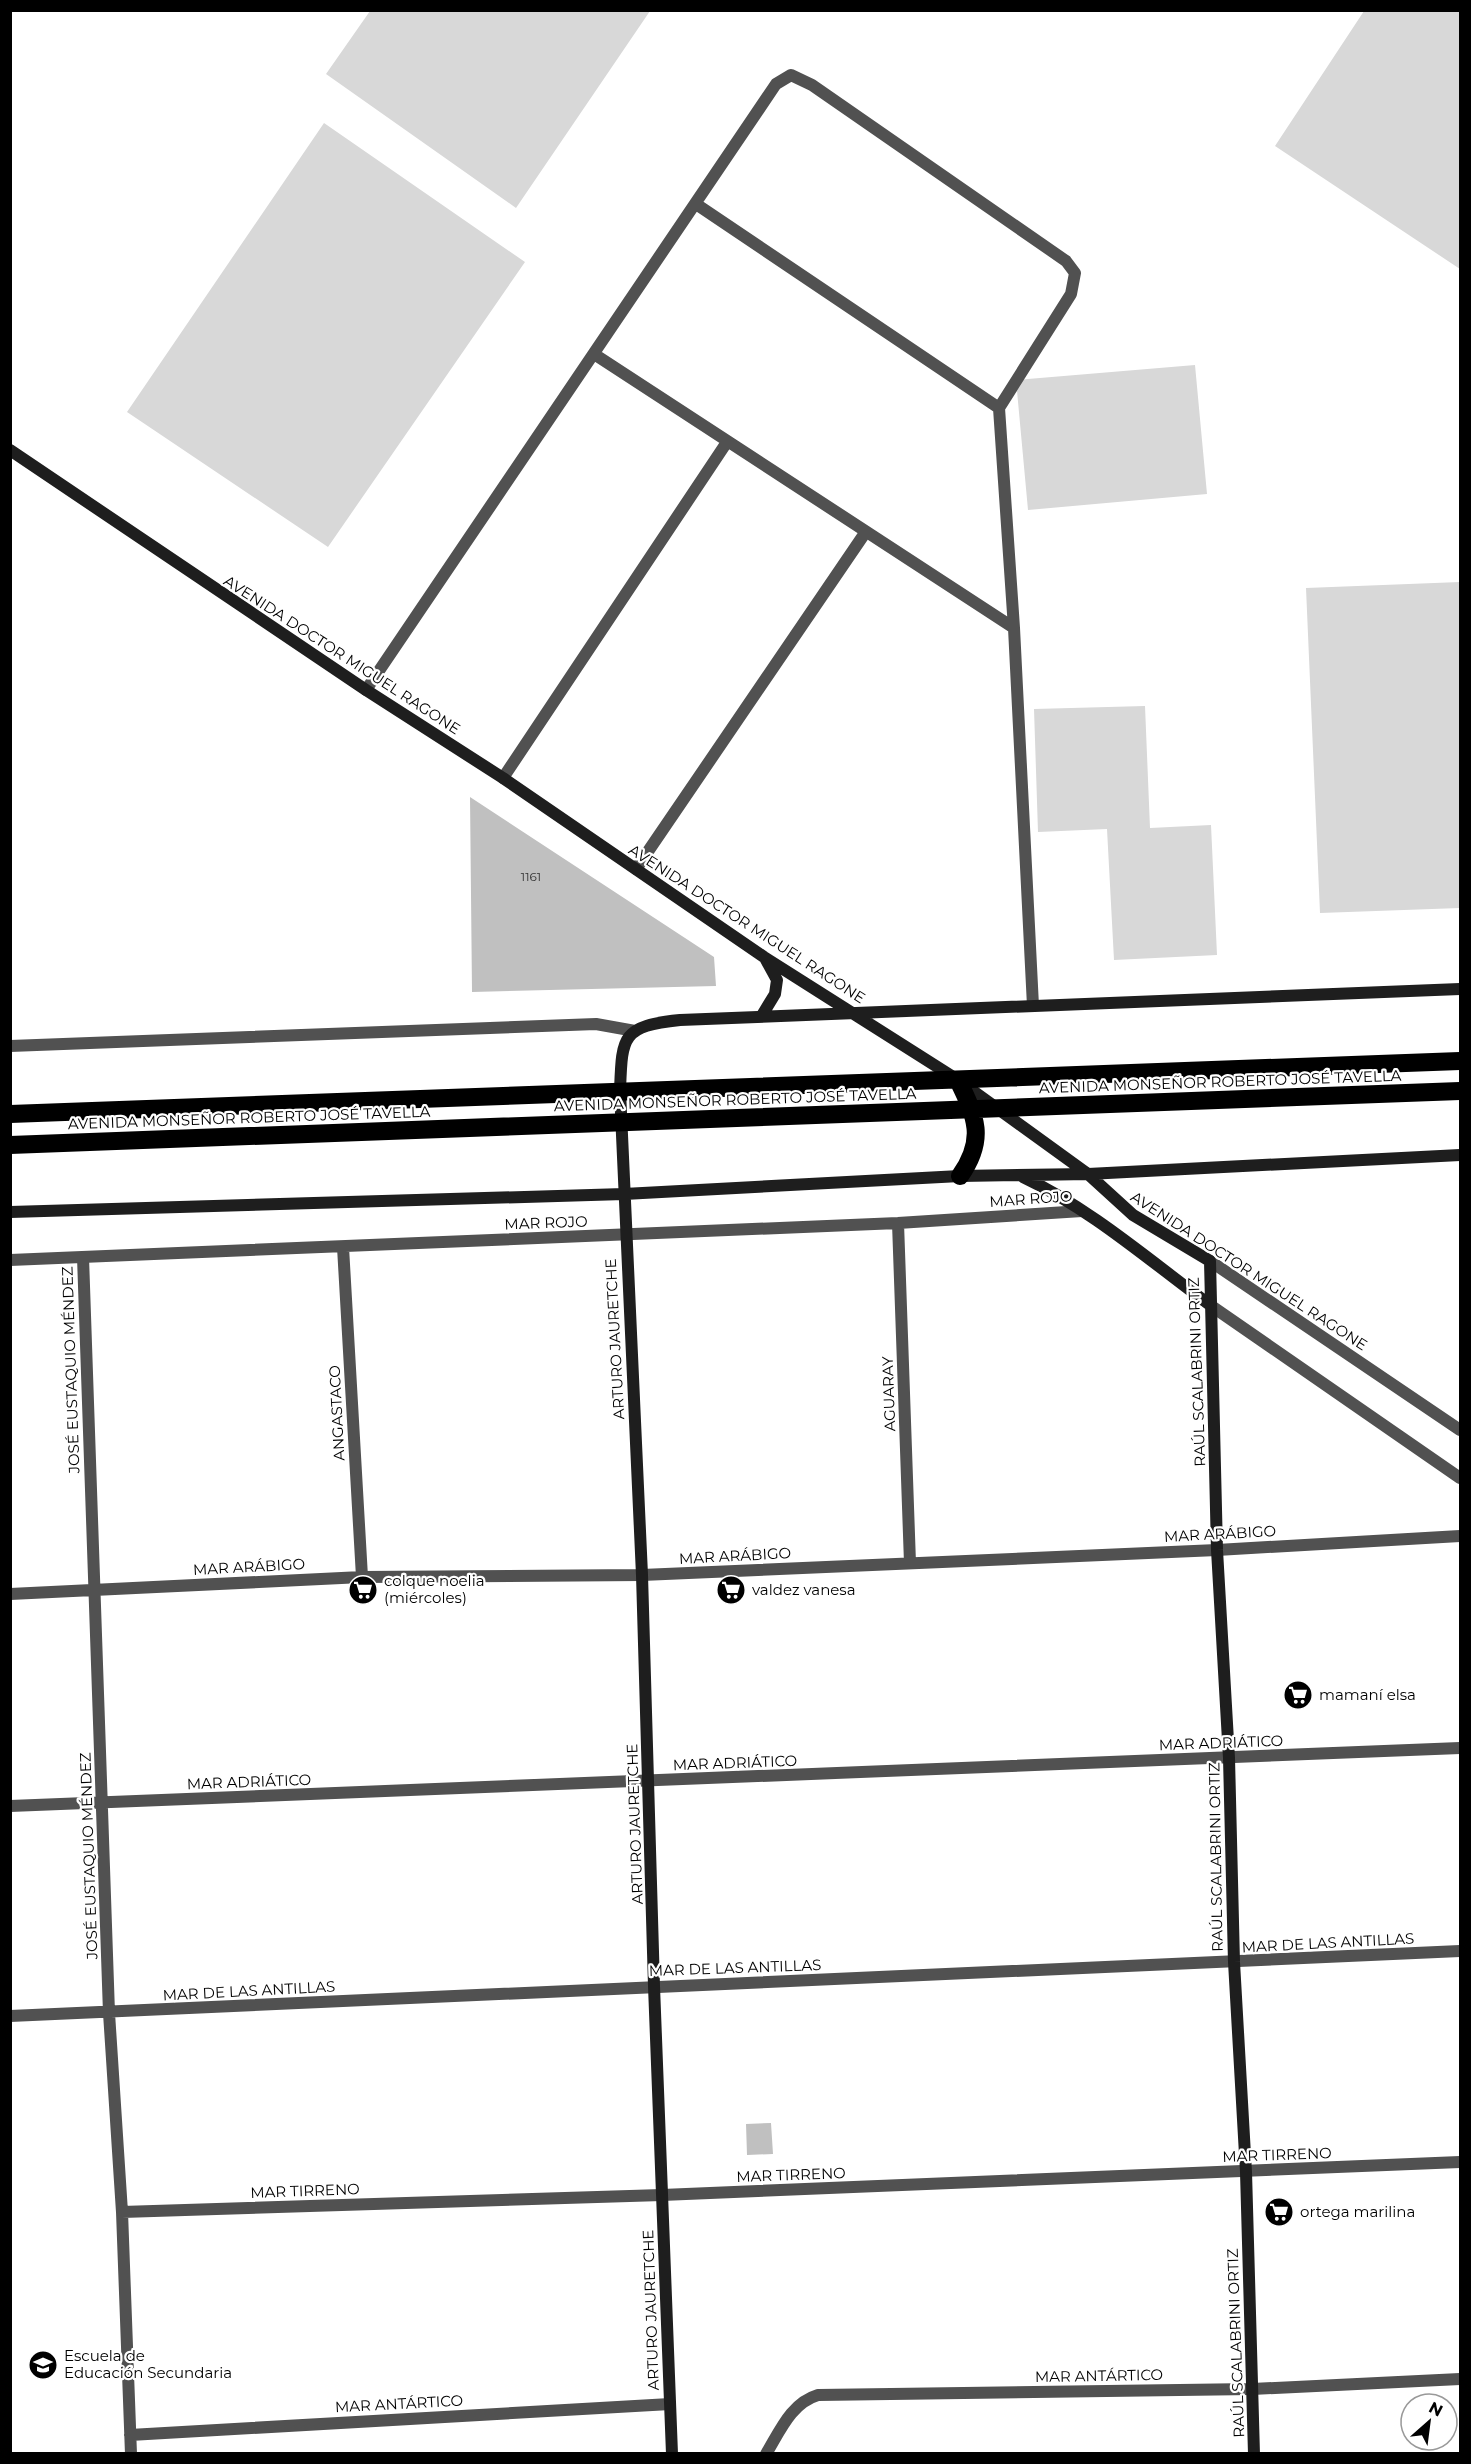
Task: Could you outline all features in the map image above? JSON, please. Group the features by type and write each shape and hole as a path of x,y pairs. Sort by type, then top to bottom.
{"highway":[{"name":"AVENIDA MONSEÑOR ROBERTO JOSÉ TAVELLA","path":"10,1114 1461,1061"},
{"path":"957,1080 973,1109 976,1125 976,1146 960,1176"},
{"name":"AVENIDA MONSEÑOR ROBERTO JOSÉ TAVELLA","path":"10,1145 1461,1090"}],"main road":[{"name":"AVENIDA DOCTOR MIGUEL RAGONE","path":"10,450 366,690 503,778 765,957 1000,1109 1088,1174 1133,1215 1209,1261"},
{"path":"761,1017 775,994 777,980 765,957"},
{"path":"635,1031 650,1023 761,1017 1461,989"},
{"name":"ARTURO JAURETCHE","path":"635,1031 625,1041 620,1091 642,1575 654,1986 672,2454"},
{"path":"10,1212 624,1194 960,1176 1088,1174 1461,1155"},
{"path":"1022,1176 1045,1187 1082,1211 1210,1305"},
{"name":"RAÚL SCALABRINI ORTIZ","path":"1209,1261 1217,1550 1229,1758 1234,1962 1246,2172 1254,2454"}],"street":[{"path":"366,690 776,84 791,75 812,86 1066,261 1075,273 1071,294 999,408 1014,628 1033,1006"},
{"path":"696,204 999,408"},
{"path":"594,354 1014,628"},
{"path":"503,778 727,442"},
{"path":"636,869 866,533"},
{"path":"10,1046 596,1024 635,1031"},
{"name":"MAR ROJO","path":"10,1260 898,1223 1082,1211"},
{"name":"AGUARAY","path":"898,1223 910,1563"},
{"name":"ANGASTACO","path":"343,1247 362,1577"},
{"name":"JOSÉ EUSTAQUIO MÉNDEZ","path":"83,1257 109,2013 122,2212 131,2454"},
{"name":"AVENIDA DOCTOR MIGUEL RAGONE","path":"1209,1261 1461,1430"},
{"path":"1210,1305 1461,1478"},
{"name":"MAR ARÁBIGO","path":"10,1594 362,1577 642,1575 1217,1550 1461,1536"},
{"name":"MAR ADRIÁTICO","path":"10,1806 1461,1748"},
{"name":"MAR DE LAS ANTILLAS","path":"10,2016 1461,1952"},
{"name":"MAR TIRRENO","path":"122,2212 662,2195 1461,2162"},
{"name":"MAR ANTÁRTICO","path":"766,2454 796,2405 807,2398 818,2395 1252,2389 1461,2379"},
{"name":"MAR ANTÁRTICO","path":"130,2435 670,2404"}],"shaded area":[{"path":"370,11 650,11 516,208 326,74"},
{"path":"1364,11 1460,11 1460,269 1275,146"},
{"path":"324,123 525,262 328,547 127,412"},
{"path":"1195,365 1207,494 1028,510 1016,380"},
{"path":"1460,582 1460,908 1320,913 1306,588"},
{"path":"1145,706 1150,828 1211,825 1217,955 1114,960 1107,829 1038,832 1034,709"}],"building":[{"path":"470,797 714,957 716,986 472,992"},
{"path":"771,2123 773,2154 747,2155 746,2124"}],"place":[{"name":"colque noelia (miércoles)","path":"363,1590"},
{"name":"valdez vanesa","path":"731,1590"},
{"name":"mamaní elsa","path":"1298,1695"},
{"name":"ortega marilina","path":"1279,2212"},
{"name":"Escuela de Educación Secundaria","path":"43,2365"}]}
